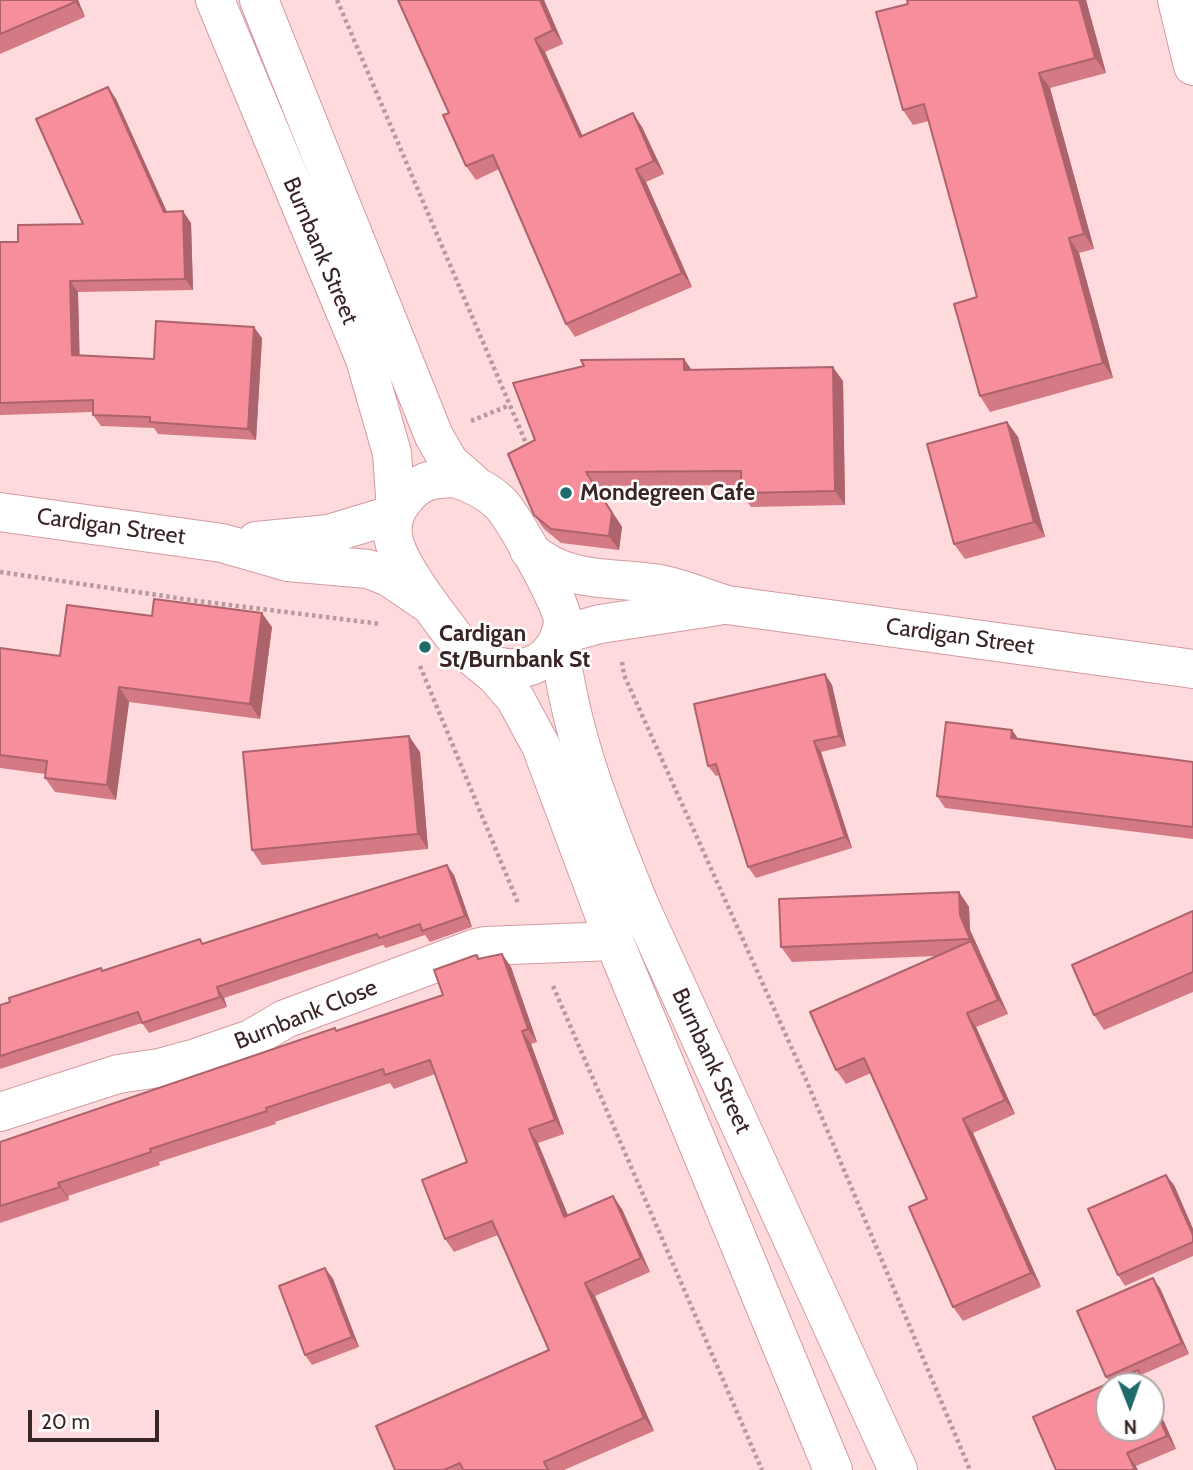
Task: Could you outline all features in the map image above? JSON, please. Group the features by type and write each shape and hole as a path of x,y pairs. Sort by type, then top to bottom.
{"main road":[{"name":"Burnbank Street","path":"215,0 365,359 392,453 395,512 393,535 398,556 461,646 506,687 522,708 533,729 614,942 833,1470"},
{"name":"Burnbank Street","path":"259,0 434,436 449,462 501,504 558,601 563,620 560,637 563,678 580,751 615,845 640,906 898,1470"},
{"path":"1177,0 1193,66"},
{"path":"395,512 414,487 432,479 455,478 473,483"},
{"name":"Cardigan Street","path":"0,512 222,543 288,562 368,569 389,577 435,610"},
{"name":"Cardigan Street","path":"222,543 311,537 346,530 395,512"},
{"name":"Cardigan Street","path":"529,550 550,565 576,574 599,579 662,584 727,605 1193,669"},
{"name":"Cardigan Street","path":"560,637 616,622 727,605"},
{"path":"473,657 504,669 529,667 546,659 560,637"},
{"name":"Burnbank Close","path":"0,1112 118,1074 196,1058 251,1039 285,1019 476,948 614,942"}],"path":[{"path":"337,0 531,453"},
{"path":"468,422 510,405"},
{"path":"0,572 389,626"},
{"path":"616,622 624,675 807,1082 970,1470"},
{"path":"419,663 536,946 762,1470"}],"building":[{"path":"0,0 74,0 75,2 0,34"},
{"path":"398,0 540,0 553,30 535,39 580,137 633,113 654,161 636,169 682,273 566,324 493,155 466,166 443,115 449,113"},
{"path":"907,0 1079,0 1095,58 1039,73 1084,234 1069,238 1103,363 980,396 954,304 977,297 924,104 903,110 876,12 908,4"},
{"path":"108,87 164,212 183,211 185,279 70,281 72,355 154,359 156,321 254,327 248,429 150,422 150,417 93,415 93,400 0,403 0,242 18,242 18,225 83,224 36,119"},
{"path":"684,359 684,370 833,367 835,491 741,493 741,471 586,472 612,513 609,536 551,529 534,515 508,454 535,440 513,383 584,366 581,360"},
{"path":"1007,422 1034,522 954,544 927,444"},
{"path":"154,599 262,613 250,704 119,687 107,785 45,778 47,761 0,755 0,648 60,656 67,605 152,616"},
{"path":"825,674 839,736 814,741 845,837 748,867 716,764 708,766 694,704"},
{"path":"946,722 1012,730 1011,738 1193,762 1193,827 937,796"},
{"path":"409,736 418,834 252,850 243,752"},
{"path":"447,865 465,916 422,931 420,924 379,938 377,934 217,987 220,997 142,1023 138,1012 0,1056 0,1005 10,1002 9,998 200,939 202,944"},
{"path":"959,892 960,915 970,939 781,947 779,899"},
{"path":"1193,911 1193,972 1094,1015 1072,965"},
{"path":"971,941 998,1000 967,1013 1005,1100 963,1119 1031,1273 953,1307 909,1207 927,1199 864,1058 836,1070 810,1012"},
{"path":"502,954 528,1029 522,1031 555,1120 529,1129 564,1217 613,1196 641,1258 585,1283 644,1418 544,1462 548,1470 463,1470 460,1463 444,1470 395,1470 376,1426 549,1350 492,1221 445,1239 422,1180 467,1162 430,1060 385,1075 383,1069 266,1108 267,1111 150,1149 151,1152 58,1183 60,1187 0,1206 0,1142 335,1028 336,1031 443,995 434,970 477,955 478,959"},
{"path":"1166,1175 1193,1235 1193,1242 1118,1275 1088,1209"},
{"path":"325,1268 352,1337 305,1355 279,1286"},
{"path":"1153,1278 1182,1343 1117,1372 1104,1372 1077,1311"},
{"path":"1095,1389 1095,1442 1153,1442 1127,1453 1135,1470 1056,1470 1033,1417"}],"place":[{"name":"Mondegreen Cafe","path":"566,493"},
{"name":"Cardigan St/Burnbank St","path":"425,647"}]}
